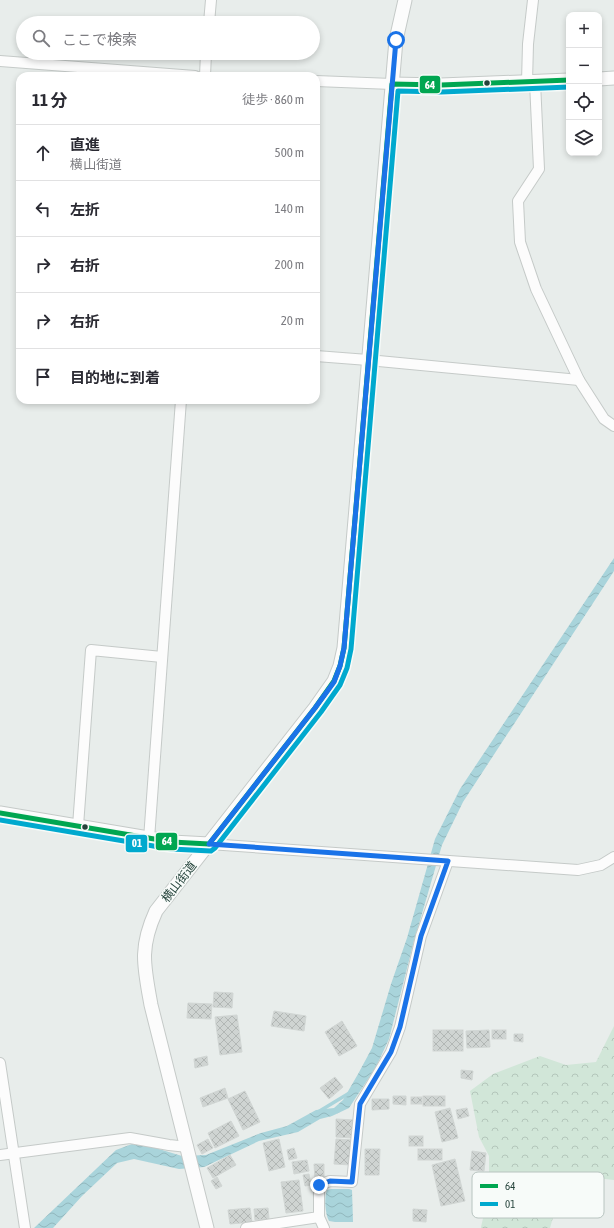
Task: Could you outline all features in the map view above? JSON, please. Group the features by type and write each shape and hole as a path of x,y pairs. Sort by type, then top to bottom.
{"street":[{"path":"210,16 211,0"},
{"name":"横山街道","path":"207,1228 188,1147 151,1005 144,957 145,940 156,910 315,708 334,682 340,666 344,648 396,40 405,0"},
{"path":"533,0 528,44 539,169 518,201 520,242 536,289 579,380 604,419 614,426"},
{"path":"205,72 206,60"},
{"path":"0,61 142,72"},
{"path":"602,79 614,78"},
{"path":"320,81 441,85 566,80"},
{"path":"320,356 579,380"},
{"path":"149,839 181,404"},
{"path":"78,826 90,650 162,657"},
{"path":"0,813 149,839 190,844 209,844 578,870 601,865 614,857"},
{"path":"324,1228 319,1217 319,1185 330,1181 352,1182 360,1104 391,1052 400,1027 421,936 448,861"},
{"path":"0,1063 25,1228"},
{"path":"0,1155 130,1138 188,1147"},
{"path":"246,1228 319,1217"}],"green space":[{"path":"614,1026 614,1180 604,1179 604,1172 489,1172 489,1156 479,1137 470,1091 493,1074 540,1056 566,1065 596,1062"},
{"path":"483,1218 553,1218 550,1228 481,1228"}],"water":[{"path":"614,558 614,571 463,802 442,845 414,941 389,1039 376,1067 349,1108 332,1116 320,1119 298,1132 259,1141 204,1167 179,1169 134,1159 117,1163 82,1196 53,1228 34,1228 116,1150 132,1144 149,1146 182,1156 206,1155 261,1133 287,1126 316,1110 334,1108 343,1100 372,1048 391,984 407,938 435,839 460,789"},
{"path":"327,1190 352,1190 353,1222 329,1221 325,1197"}],"building":[{"path":"214,992 233,993 232,1008 213,1007"},
{"path":"188,1003 212,1004 211,1019 187,1018"},
{"path":"274,1011 306,1016 304,1031 271,1026"},
{"path":"237,1015 242,1052 220,1055 215,1017"},
{"path":"342,1021 357,1046 339,1056 325,1032"},
{"path":"433,1030 463,1030 463,1051 433,1051"},
{"path":"489,1030 490,1047 467,1048 466,1031"},
{"path":"492,1030 506,1030 506,1039 492,1039"},
{"path":"514,1034 523,1034 523,1042 514,1041"},
{"path":"207,1056 208,1065 195,1068 194,1059"},
{"path":"461,1070 473,1071 472,1080 461,1078"},
{"path":"335,1077 343,1087 329,1099 320,1088"},
{"path":"225,1088 228,1098 203,1107 200,1098"},
{"path":"245,1091 260,1122 243,1130 228,1099"},
{"path":"393,1096 406,1096 406,1105 393,1104"},
{"path":"423,1096 445,1096 445,1106 423,1106"},
{"path":"411,1097 422,1097 422,1104 411,1104"},
{"path":"372,1099 389,1099 389,1109 372,1110"},
{"path":"450,1108 458,1138 442,1142 435,1112"},
{"path":"467,1108 469,1116 458,1119 456,1110"},
{"path":"336,1119 354,1120 353,1138 336,1137"},
{"path":"231,1121 239,1136 215,1148 208,1133"},
{"path":"409,1136 423,1136 423,1146 409,1146"},
{"path":"208,1139 213,1148 202,1154 197,1145"},
{"path":"279,1139 285,1167 269,1171 263,1143"},
{"path":"336,1139 353,1140 351,1165 334,1164"},
{"path":"294,1148 297,1158 289,1160 287,1150"},
{"path":"365,1149 380,1149 379,1175 365,1175"},
{"path":"418,1149 442,1149 442,1160 418,1160"},
{"path":"472,1151 486,1153 484,1171 470,1170"},
{"path":"230,1155 236,1165 213,1178 207,1168"},
{"path":"455,1159 465,1201 441,1206 432,1165"},
{"path":"307,1160 309,1171 294,1174 292,1162"},
{"path":"314,1164 324,1164 324,1179 315,1179"},
{"path":"309,1174 311,1185 305,1186 303,1175"},
{"path":"217,1177 222,1186 216,1189 211,1181"},
{"path":"299,1180 303,1211 286,1213 281,1182"},
{"path":"250,1208 252,1222 230,1224 228,1210"},
{"path":"268,1208 269,1219 255,1220 254,1209"},
{"path":"413,1209 427,1210 426,1222 413,1221"}],"waterway":[{"path":"318,1112 351,1092"}],"transit line":[{"name":"64","path":"0,813 172,842 209,844 315,708 334,681 340,666 344,648 392,84 441,85 566,80"},
{"name":"01","path":"0,820 171,849 211,851 215,848 321,712 340,685 347,668 351,649 398,91 441,92 566,87"}],"route":[{"path":"319,1185 330,1181 352,1182 360,1104 391,1052 400,1027 421,936 448,861 209,844 315,708 334,682 340,666 344,648 396,40"}]}
